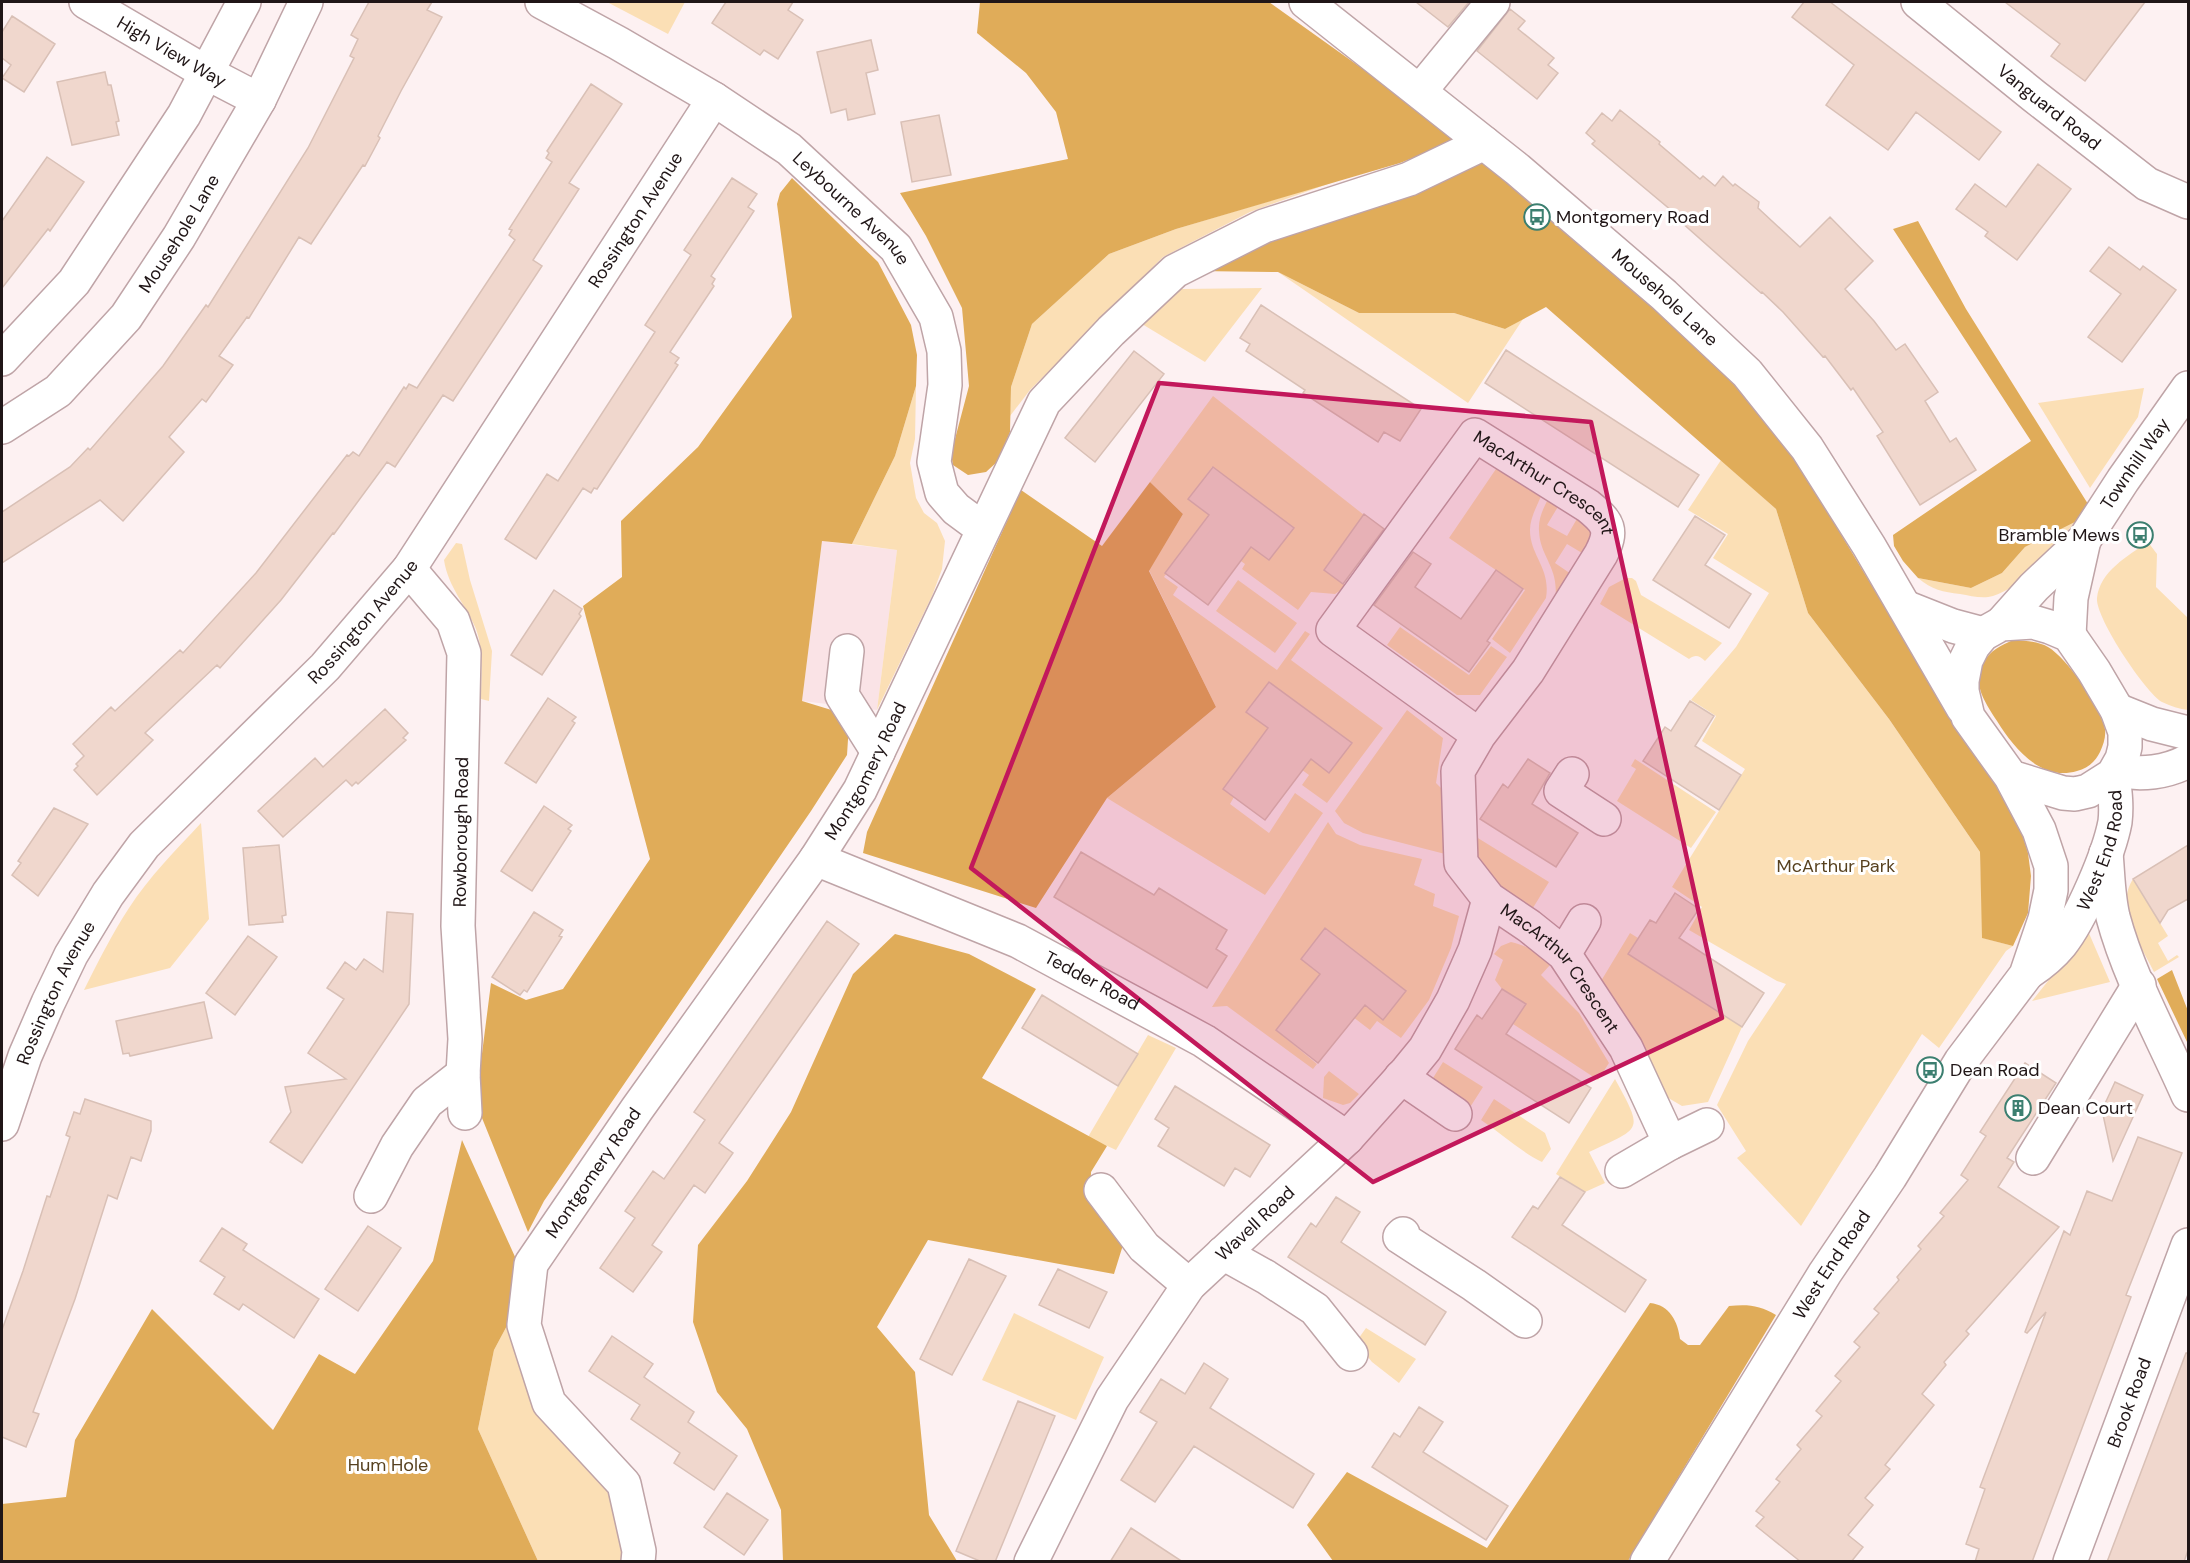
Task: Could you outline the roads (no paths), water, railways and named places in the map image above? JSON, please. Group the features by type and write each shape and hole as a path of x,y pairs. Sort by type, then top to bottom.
{"street":[{"name":"High View Way","path":"86,2 207,73 259,100"},
{"path":"2,359 74,282 184,115 243,2"},
{"name":"Mousehole Lane","path":"2,427 58,391 126,317 179,237 259,100 306,2"},
{"name":"Leybourne Avenue","path":"542,2 714,99 789,148 896,248 936,317 944,351 945,385 934,462 942,493 956,509 983,529"},
{"name":"Mousehole Lane","path":"1306,2 1484,143 1664,295 1747,373 1807,448 1905,607 1968,717"},
{"path":"1420,91 1493,2"},
{"name":"Vanguard Road","path":"1918,2 2147,184 2188,202"},
{"name":"Rossington Avenue","path":"2,1124 25,1056 48,1003 71,955 108,894 144,845 325,667 409,568 714,99"},
{"name":"Montgomery Road","path":"638,1562 639,1551 624,1484 549,1403 524,1325 531,1264 637,1109 816,859 860,790 1044,402 1112,331 1175,271 1264,226 1409,179 1484,143"},
{"name":"Townhill Way","path":"1992,629 2084,540 2122,480 2185,400"},
{"name":"MacArthur Crescent","path":"1479,735 1333,630 1475,435 1588,506 1608,527 1608,541 1568,633 1528,671 1479,735 1458,771 1461,863 1489,899 1529,926 1564,954 1626,1048 1670,1143"},
{"name":"Townhill Way","path":"2068,635 2071,598 2084,540"},
{"name":"Rowborough Road","path":"409,568 453,621 464,653 458,926 465,1039 463,1074 465,1113"},
{"path":"1905,607 1953,626 1992,629 2033,622 2068,635 2094,671 2117,710 2125,732 2125,747 2115,773 2088,790 2075,794 2049,790 2011,777 1968,717 1962,691 1966,660 1973,646 1992,629"},
{"path":"848,651 842,695 878,752"},
{"path":"2117,710 2152,724 2188,733"},
{"name":"West End Road","path":"1647,1562 1825,1273 1890,1177 1961,1061 2026,975 2060,945 2075,920 2106,853 2115,821 2115,773 2142,774 2179,766 2188,761"},
{"path":"1572,774 1561,791 1604,819"},
{"name":"West End Road","path":"2011,777 2039,830 2051,866 2051,890 2045,919 2026,975"},
{"path":"2106,853 2109,898 2114,919 2139,985 2188,1095"},
{"name":"Tedder Road","path":"816,859 1018,941 1204,1041 1347,1138"},
{"name":"Wavell Road","path":"1031,1562 1112,1399 1189,1285 1347,1138 1425,1049 1453,1000 1475,950 1489,899"},
{"path":"1564,954 1584,921"},
{"path":"2033,1158 2139,985"},
{"path":"371,1196 397,1146 427,1102 463,1074"},
{"path":"1401,1077 1455,1114"},
{"path":"1622,1171 1707,1125"},
{"path":"1101,1190 1143,1247 1189,1285"},
{"path":"1403,1234 1400,1237 1525,1321"},
{"name":"Brook Road","path":"2070,1562 2188,1245"},
{"path":"1223,1253 1266,1277 1315,1309 1351,1354"}],"place":[{"name":"Montgomery Road","path":"1537,217"},
{"name":"Bramble Mews","path":"2140,535"},
{"name":"Dean Road","path":"1930,1070"},
{"name":"Dean Court","path":"2018,1108"}],"park label":[{"name":"McArthur Park","path":"1836,866"},
{"name":"Hum Hole","path":"388,1465"}]}
